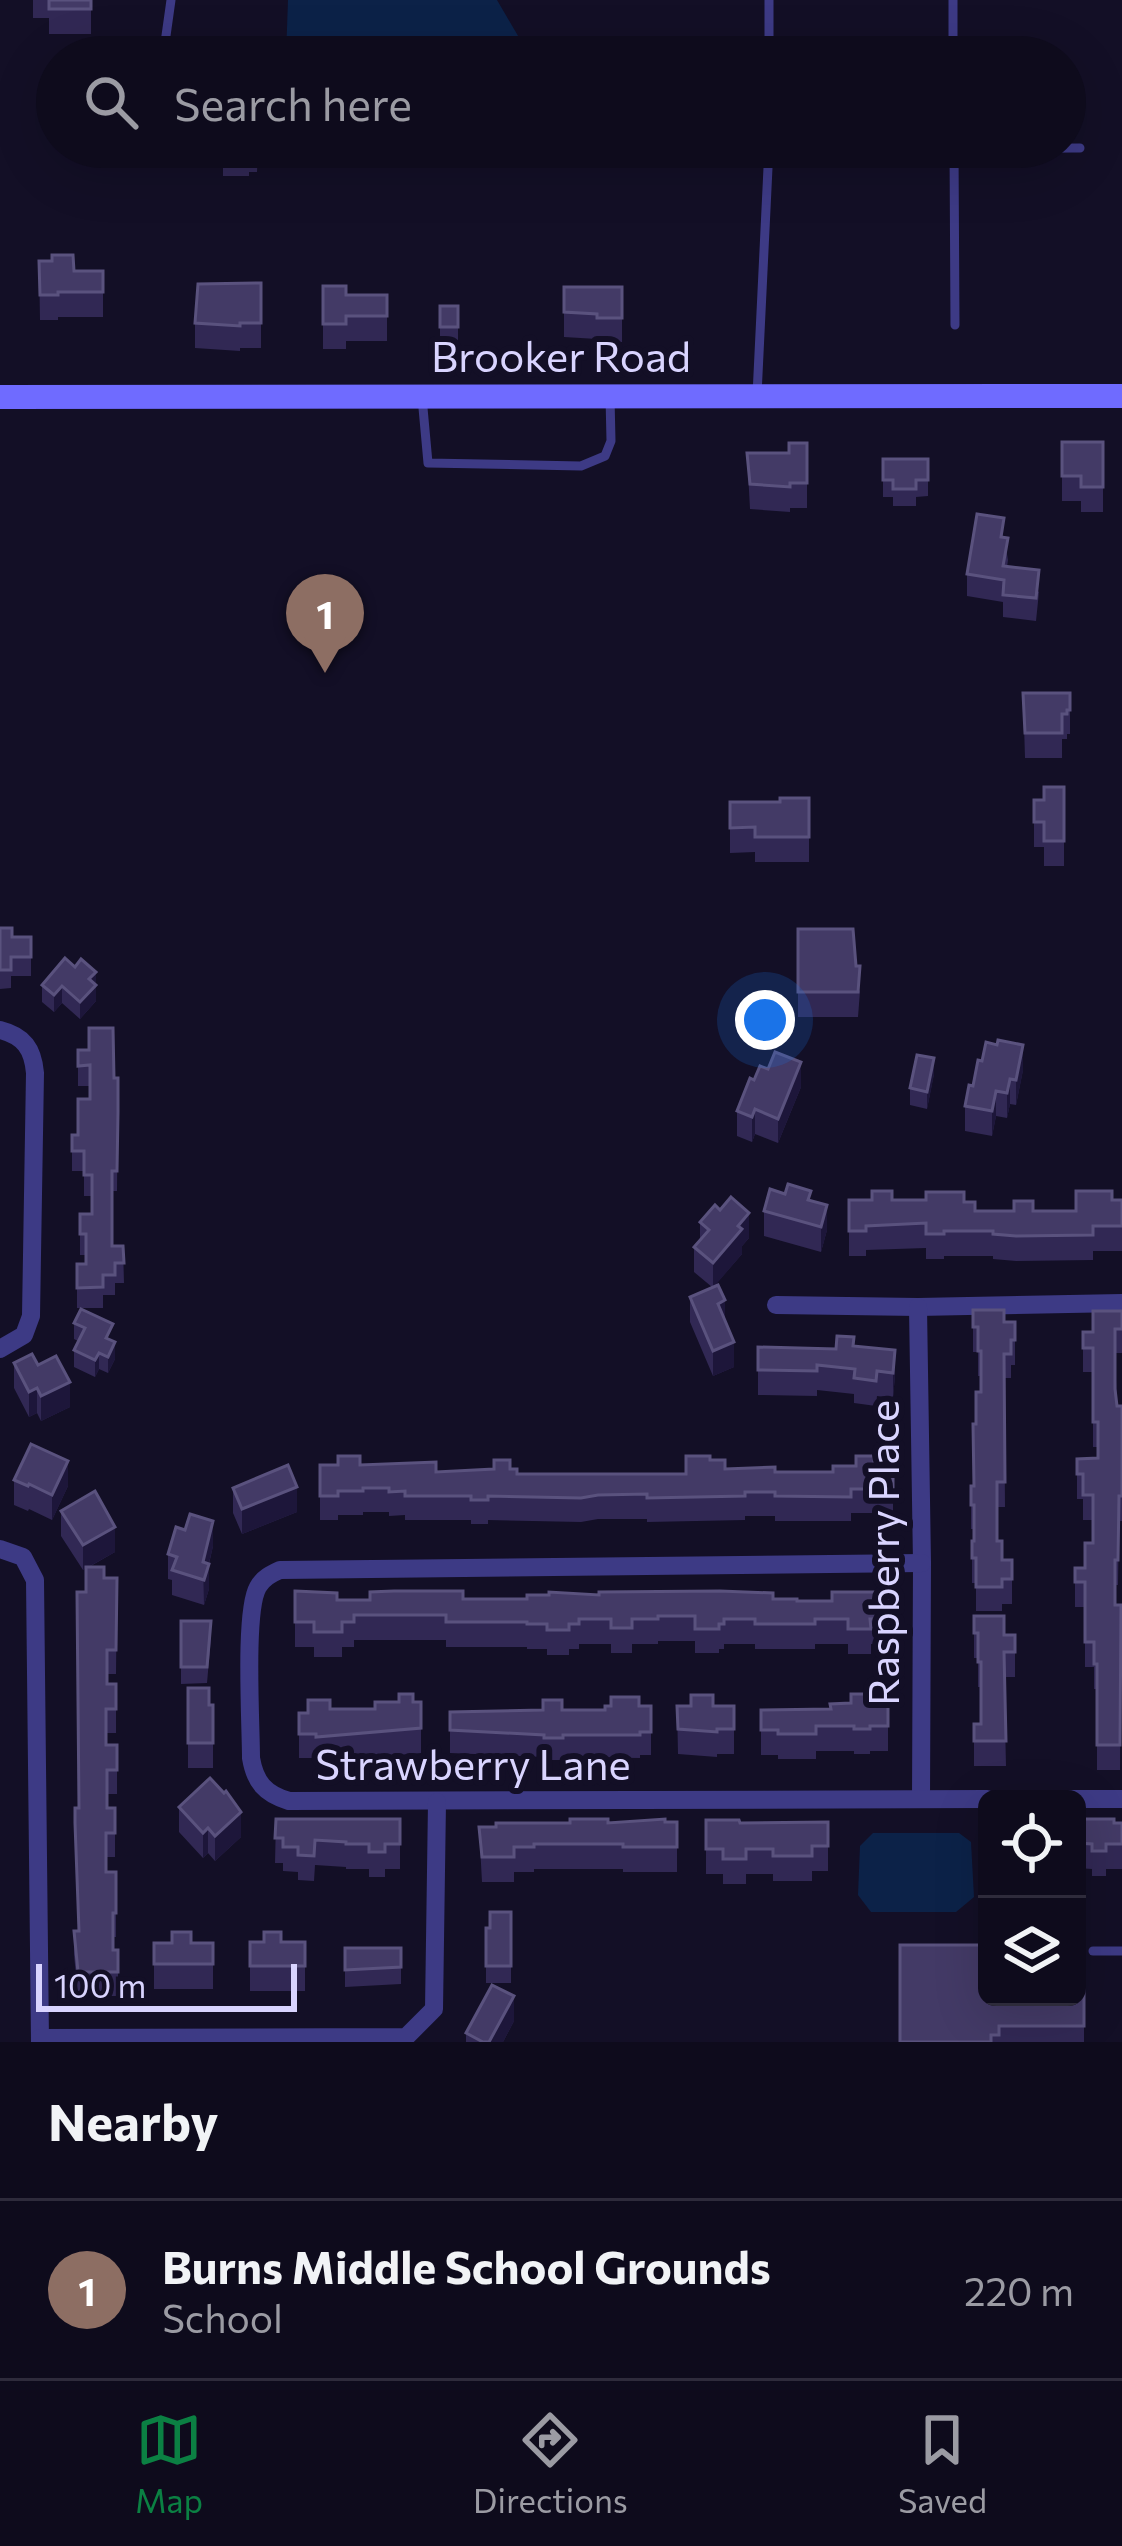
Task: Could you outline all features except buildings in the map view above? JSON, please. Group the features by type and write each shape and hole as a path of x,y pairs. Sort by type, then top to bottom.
{"street":[{"name":"Brooker Road","path":"0,397 1122,396"},
{"path":"0,1030 23,1041 33,1058 34,1073 32,1316 24,1335 0,1349"},
{"path":"776,1305 1122,1303"},
{"name":"Raspberry Place","path":"918,1306 921,1799"},
{"path":"0,1550 23,1557 35,1580 40,2040 406,2037 434,2009 437,1802"},
{"name":"Strawberry Lane","path":"922,1563 291,1568 272,1573 258,1586 250,1617 251,1758 258,1782 269,1793 289,1801 978,1799"},
{"path":"1086,1799 1122,1799"}],"lane":[{"path":"167,36 171,0"},
{"path":"769,0 769,36"},
{"path":"953,0 953,36"},
{"path":"757,395 768,168"},
{"path":"954,168 955,326"},
{"path":"422,397 428,463 581,466 605,456 611,441 610,396"},
{"path":"1094,1952 1122,1951"}],"water":[{"path":"288,0 497,0 518,36 287,36"},
{"path":"873,1833 959,1833 971,1842 974,1897 956,1912 871,1912 858,1895 860,1846"}],"place":[{"name":"Burns Middle School Grounds","path":"325,673"}]}
